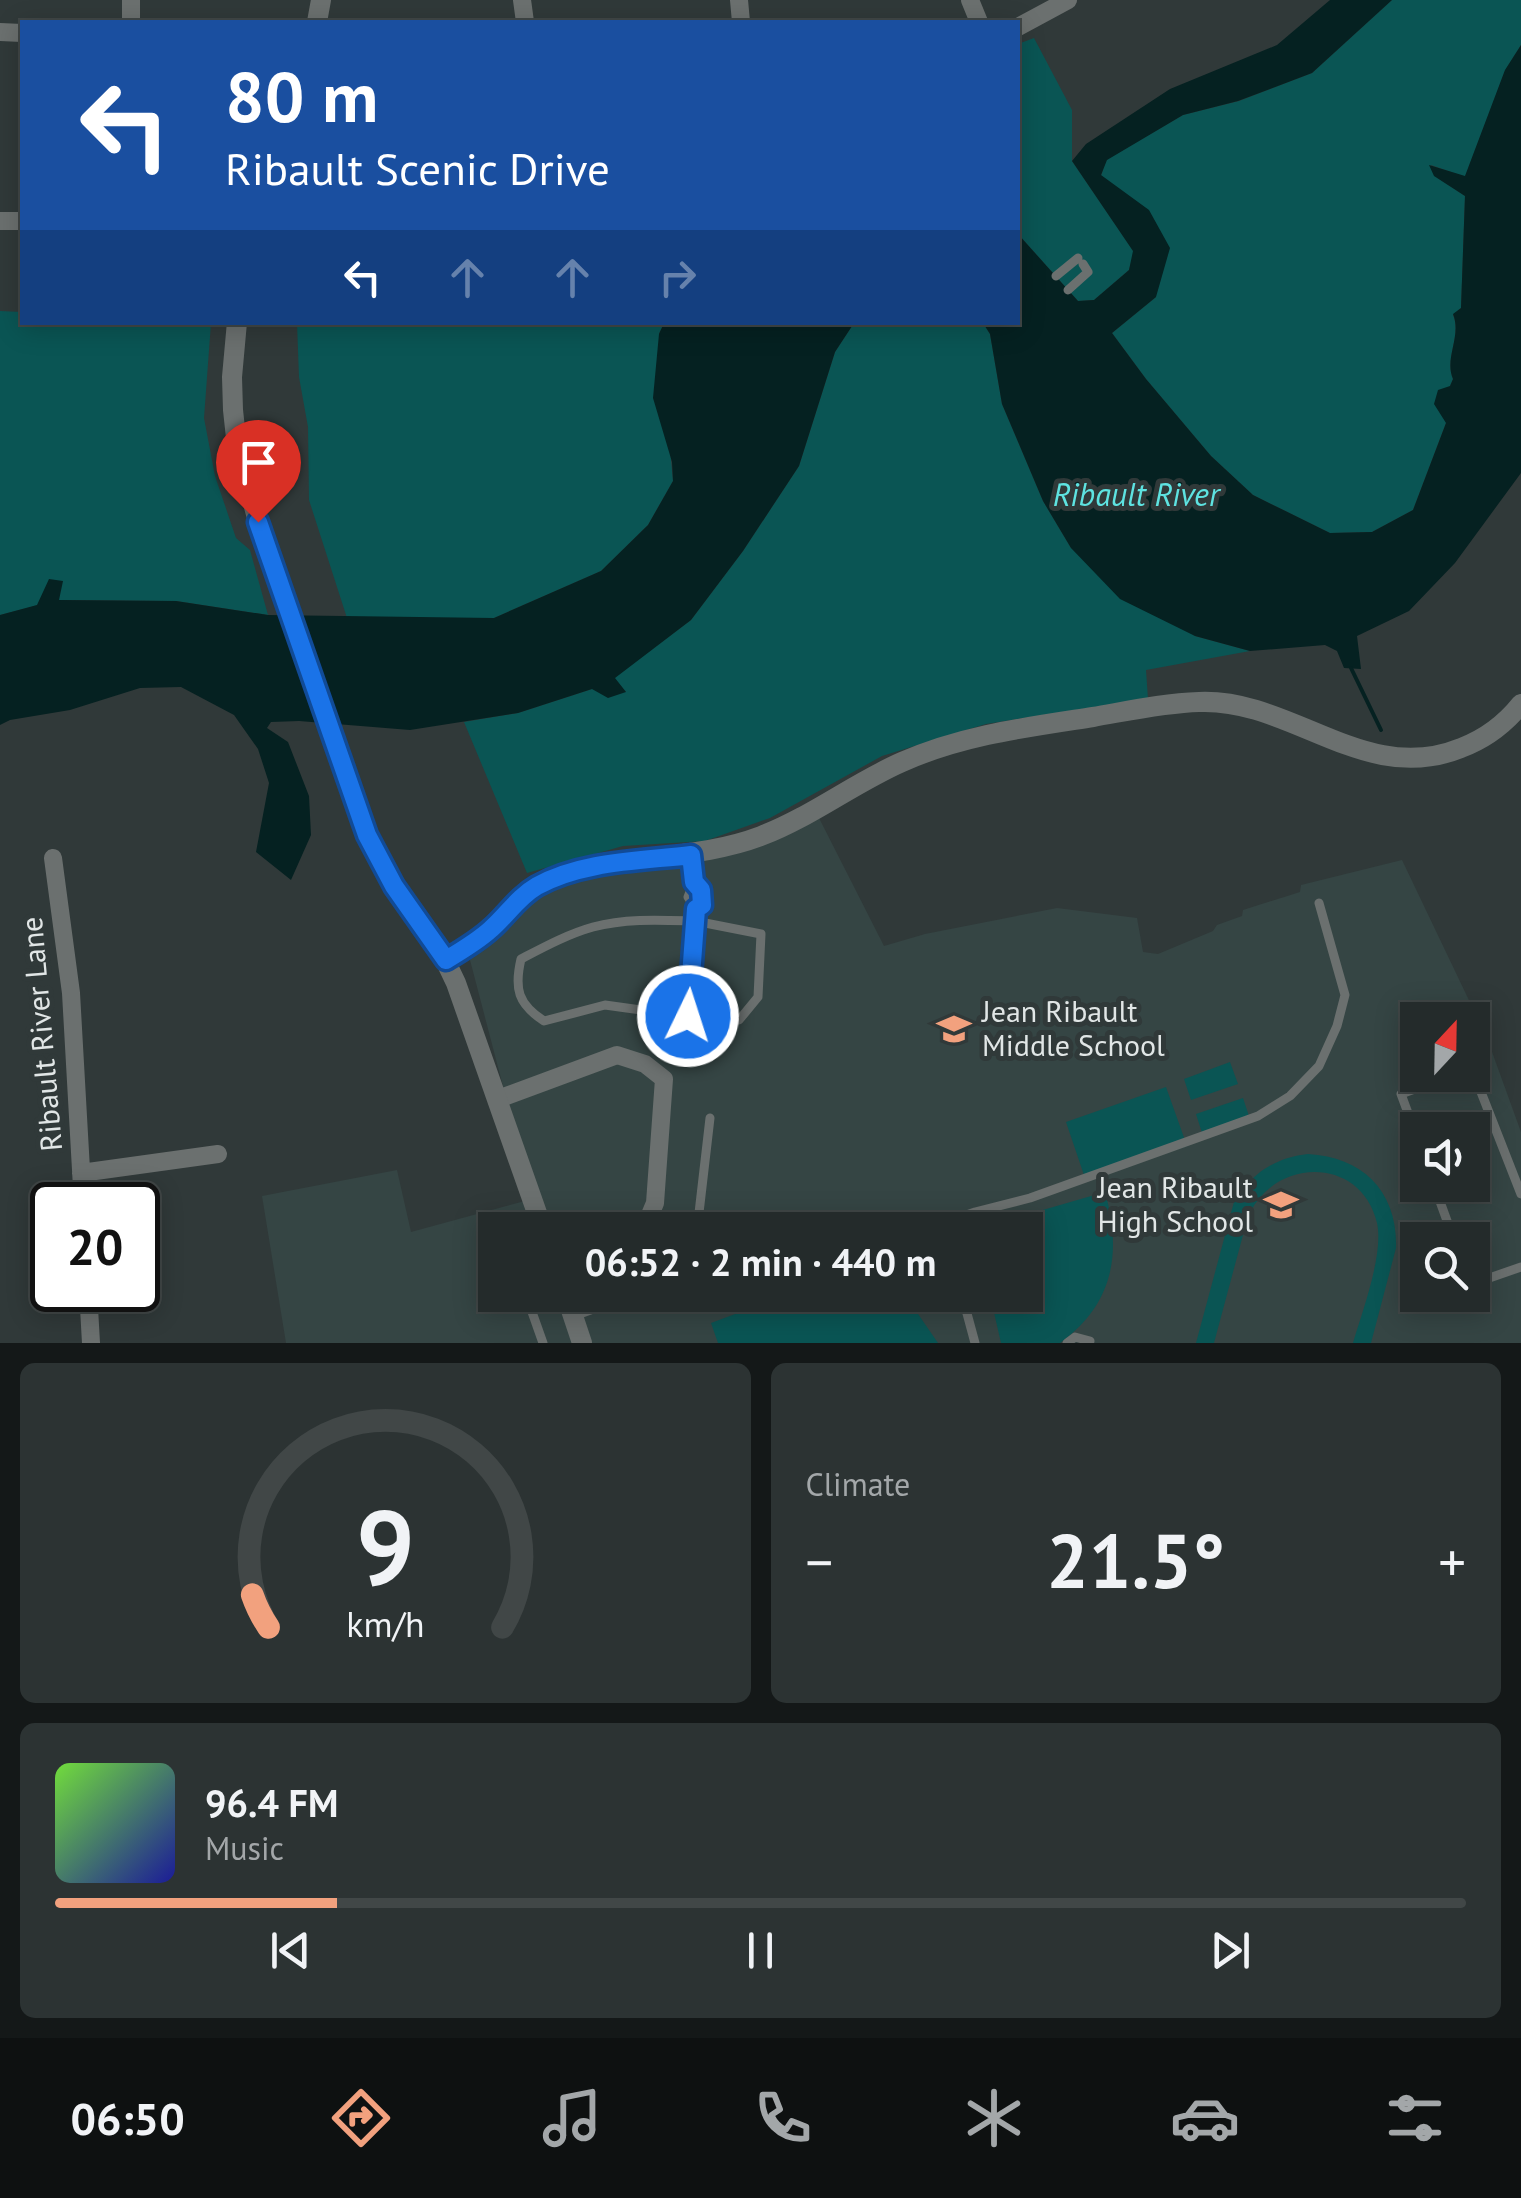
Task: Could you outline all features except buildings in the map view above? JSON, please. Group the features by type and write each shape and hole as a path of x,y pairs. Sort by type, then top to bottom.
{"street":[{"path":"1020,26 1068,0"},
{"path":"237,325 233,410 237,447 258,522 367,835 394,886 446,960 537,1212"},
{"path":"446,960 490,930 534,888 558,876 592,867 691,855 761,836 898,764 994,732 1169,705 1220,702 1245,705 1371,754 1430,757 1473,743 1520,710"},
{"name":"Ribault River Lane","path":"53,858 71,993 82,1182"},
{"path":"498,1099 616,1055 646,1064 657,1072 664,1079 655,1202 651,1212"},
{"path":"81,1173 218,1154"},
{"path":"89,1312 91,1343"},
{"path":"572,1312 582,1343"}],"lane":[{"path":"1056,276 1081,261 1088,272 1068,290"},
{"path":"688,1016 695,915 688,897 694,882 691,855"},
{"path":"988,1212 1258,1116 1290,1096 1319,1066 1337,1026 1345,995 1319,903"},
{"path":"695,915 760,934 758,996 739,1020 606,1005 544,1021 525,1008 516,981 521,959 593,927 695,915"},
{"path":"1406,1092 1401,1094 1408,1112"},
{"path":"1481,1092 1521,1194"},
{"path":"699,1212 710,1118"},
{"path":"1490,1278 1521,1267"},
{"path":"532,1312 543,1343"},
{"path":"573,1316 584,1312"},
{"path":"967,1312 976,1343"},
{"path":"1067,1343 1075,1336 1090,1342"}],"shaded area":[{"path":"1392,0 1521,0 1521,45 1505,71 1465,177 1431,165 1435,176 1465,196 1461,308 1453,315 1453,379 1446,423 1413,510 1372,532 1330,533 1253,495 1211,456 1112,333 1156,297 1101,176 1106,160 1183,115 1239,101 1312,73"},
{"path":"1034,38 1072,110 1072,161 1134,252 1129,270 1094,300 1078,301 1020,236 1020,43"},
{"path":"0,311 20,312 20,325 211,325 204,418 215,476 236,538 250,550 268,615 176,601 58,600 0,615"},
{"path":"297,325 663,325 659,334 673,481 648,525 601,571 494,618 347,618 309,500 308,427 299,377"},
{"path":"853,325 984,325 990,334 1002,404 1043,501 1071,548 1195,636 1250,651 1146,670 1148,699 986,724 882,756 770,818 705,841 623,846 527,873 464,722 518,713 592,689 626,692 614,678 691,620 799,466 835,352"},
{"name":"Jean Ribault Middle School","path":"819,818 884,946 1057,908 1137,918 1143,952 1158,954 1242,916 1243,910 1300,892 1301,885 1402,860 1470,1002 1400,1002 1400,1092 1490,1092 1490,1046 1521,1132 1521,1343 591,1343 581,1312 1043,1312 1043,1212 546,1212 504,1090 470,960 518,909 555,885"},
{"path":"1230,1062 1238,1084 1191,1100 1184,1079"},
{"path":"1166,1087 1187,1146 1086,1181 1066,1122"},
{"path":"1243,1098 1250,1119 1203,1136 1196,1114"},
{"path":"1308,1154 1345,1162 1361,1170 1384,1194 1391,1210 1396,1248 1371,1343 1353,1343 1375,1266 1377,1223 1368,1200 1353,1185 1335,1175 1315,1172 1294,1175 1275,1184 1259,1199 1247,1220 1214,1343 1196,1343 1238,1187 1244,1188 1273,1164"},
{"path":"397,1170 411,1232 478,1214 478,1312 564,1312 575,1343 286,1343 262,1196"},
{"path":"1105,1192 1113,1235 1109,1275 1092,1311 1060,1343 1001,1343 994,1312 1043,1312 1043,1212 1036,1212"},
{"path":"525,1201 529,1212 485,1212"},
{"path":"740,1312 917,1312 938,1343 718,1343 711,1323"}],"water":[{"name":"Ribault River","path":"1330,0 1392,0 1312,73 1238,101 1183,115 1107,160 1101,175 1149,210 1170,248 1156,297 1112,333 1211,456 1253,495 1330,533 1372,532 1413,510 1446,423 1434,404 1438,390 1450,386 1453,379 1453,314 1461,308 1465,196 1434,176 1429,165 1465,176 1505,70 1521,45 1521,473 1455,563 1409,611 1357,636 1361,669 1344,668 1337,651 1325,645 1250,651 1195,636 1120,599 1071,548 1043,501 1002,404 990,334 984,325 1020,325 1020,236 1078,301 1094,300 1129,270 1133,251 1072,161 1086,144 1170,89 1277,45"},
{"path":"663,325 853,325 835,352 799,466 691,620 615,678 626,692 608,698 592,689 518,713 410,730 271,722 267,728 288,742 309,796 311,835 291,880 256,852 269,783 258,749 234,715 181,687 140,688 70,710 0,725 0,615 37,605 49,579 63,581 59,600 176,601 268,615 494,618 601,571 648,525 673,481 672,462 653,398"}],"waterway":[{"path":"1351,668 1381,730"}],"place":[{"name":"Jean Ribault Middle School","path":"954,1029"},
{"name":"Jean Ribault High School","path":"1281,1205"}],"route":[{"path":"258,522 367,835 394,886 446,960 490,930 534,888 558,876 592,867 691,855 702,905 696,909 688,1016"}]}
